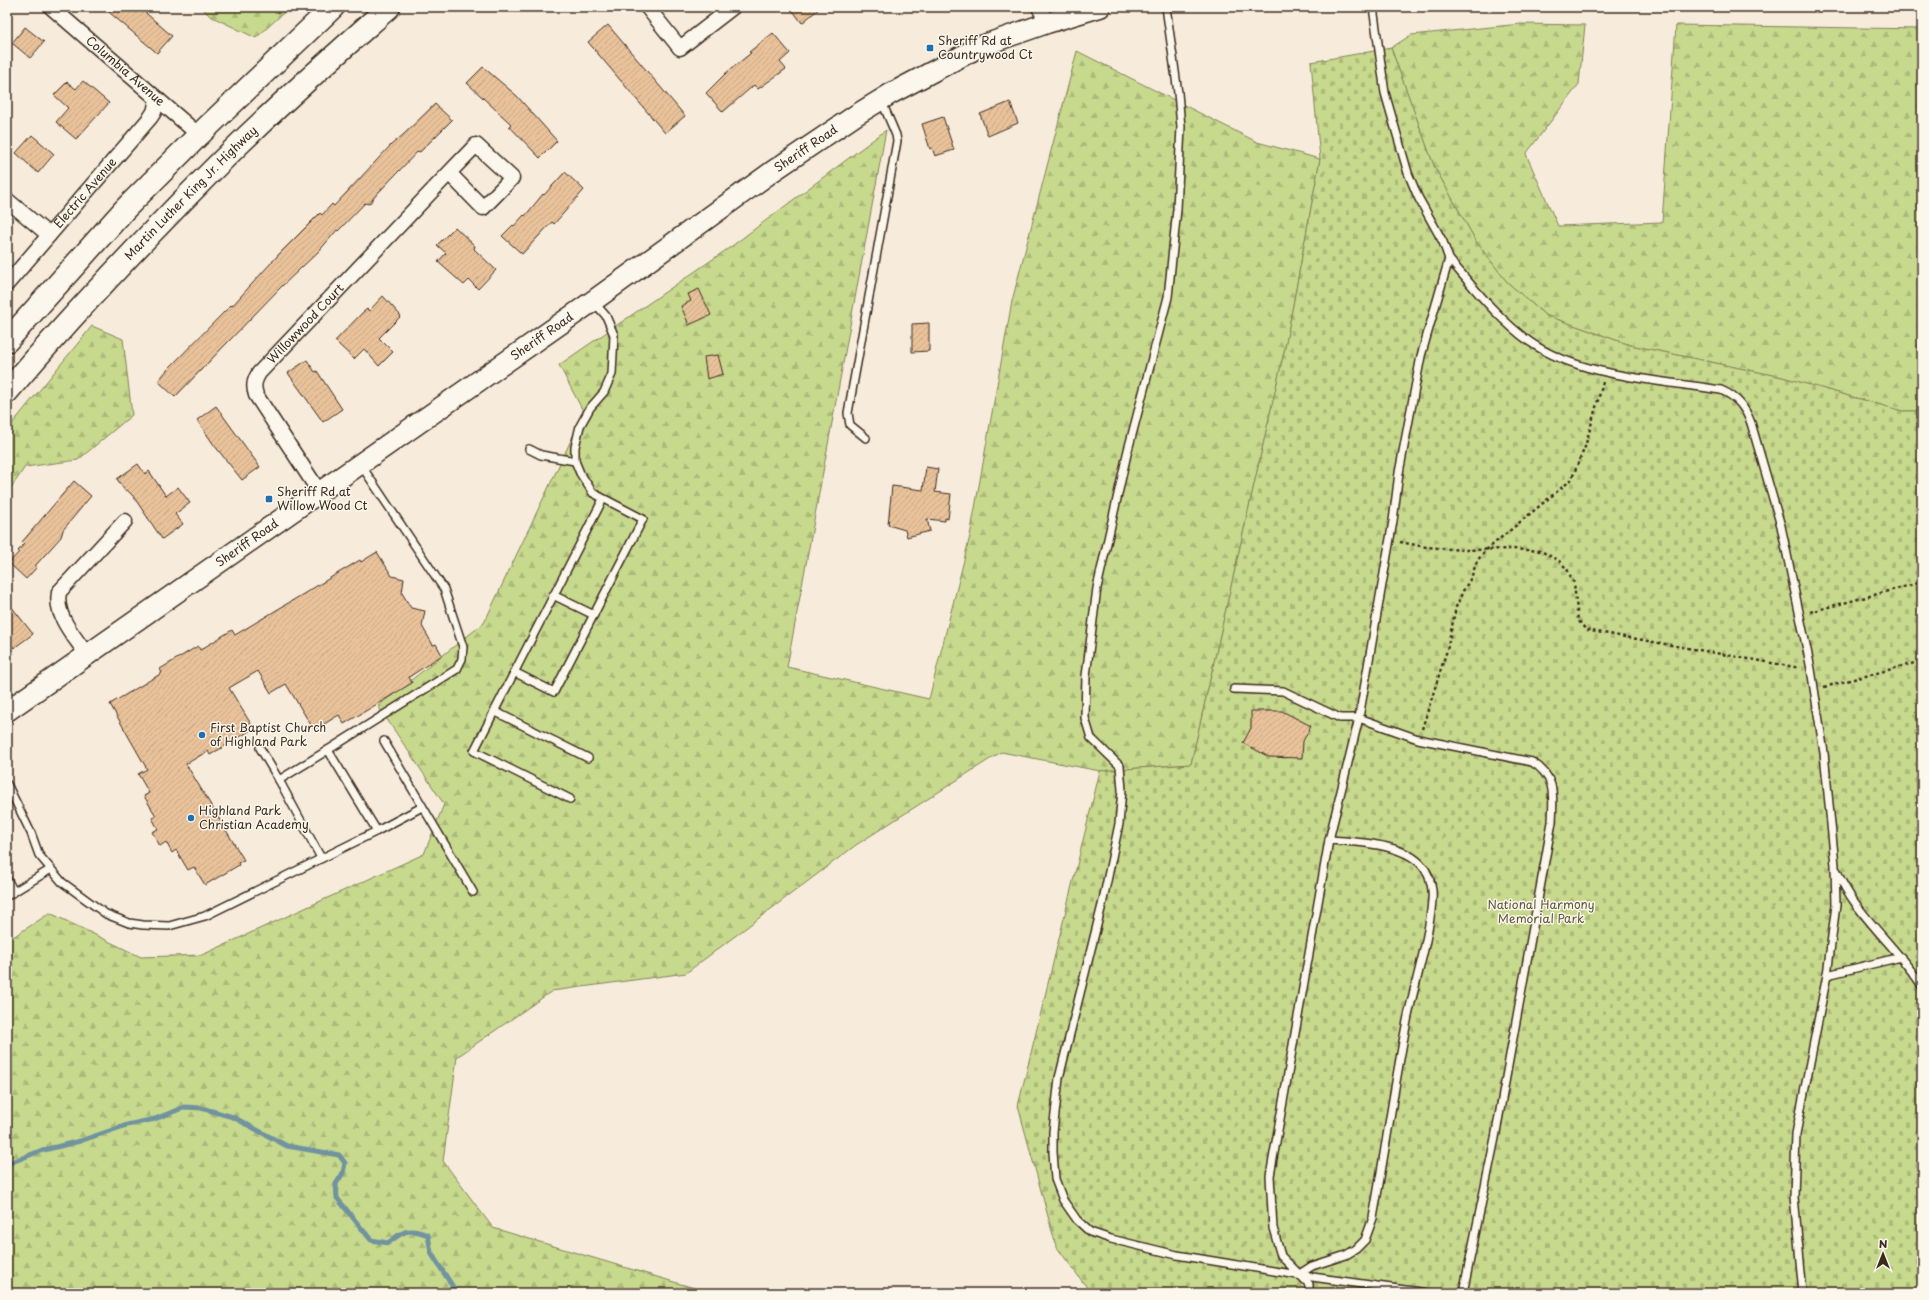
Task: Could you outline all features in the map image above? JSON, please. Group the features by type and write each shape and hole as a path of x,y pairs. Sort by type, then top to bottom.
{"main road":[{"path":"7,341 125,209 199,135 334,7"},
{"name":"Martin Luther King Jr. Highway","path":"7,392 96,293 196,186 284,102 389,7"},
{"name":"Sheriff Road","path":"7,712 361,465 593,301 773,171 881,100 954,59 1043,15 1100,7"}],"street":[{"name":"Columbia Avenue","path":"51,7 199,135"},
{"path":"646,7 680,48 733,7"},
{"name":"Electric Avenue","path":"7,284 150,118 156,106 157,100"},
{"name":"Willowwood Court","path":"320,493 256,395 254,385 256,378 449,173 476,145 512,178 483,208 449,173"},
{"path":"7,200 49,235"},
{"path":"88,656 62,617 58,606 59,592 61,587 125,520"}],"lane":[{"path":"1166,7 1178,92 1181,127 1177,209 1168,297 1127,454 1097,588 1086,676 1085,718 1091,738 1114,758 1120,766 1122,790 1119,824 1102,905 1059,1078 1053,1132 1055,1179 1063,1200 1077,1220 1090,1232 1110,1239 1177,1254 1298,1275 1427,1293"},
{"path":"1373,7 1385,93 1408,172 1418,197 1443,242 1449,258 1486,302 1513,328 1531,342 1551,354 1574,363 1605,372 1721,390 1731,395 1745,409 1782,526 1811,669 1824,753 1835,865 1836,905 1827,975 1796,1134 1794,1197 1803,1293"},
{"path":"866,438 850,425 848,413 897,141 896,135 881,100"},
{"path":"1309,1293 1309,1284 1298,1275 1281,1256 1273,1228 1270,1176 1329,840 1359,718 1399,473 1421,356 1449,258"},
{"path":"514,672 554,692 643,519 593,493 580,473 575,461 575,447 580,426 590,408 604,392 612,374 614,335 606,316 593,301"},
{"path":"529,450 552,458 575,461"},
{"path":"279,780 457,669 462,659 463,647 444,589 361,465"},
{"path":"570,799 474,751 602,499"},
{"path":"553,595 594,615"},
{"path":"1234,689 1283,691 1340,718 1359,718 1418,739 1532,762 1542,767 1549,776 1552,788 1552,822 1493,1146 1463,1293"},
{"path":"494,711 588,758"},
{"path":"384,741 473,892"},
{"path":"260,748 321,858"},
{"path":"328,750 377,831"},
{"path":"7,784 31,833 39,855 62,882 106,914 129,923 168,926 205,916 377,831 422,807"},
{"path":"1298,1275 1312,1266 1346,1255 1365,1240 1373,1218 1407,1022 1429,925 1432,900 1432,889 1426,871 1410,855 1382,846 1329,840"},
{"path":"1835,865 1840,878 1850,894 1871,922 1901,957 1922,986"},
{"path":"7,896 51,869"},
{"path":"7,878 14,892"},
{"path":"1827,975 1901,957"}],"path":[{"path":"1418,739 1428,715 1447,650 1456,607 1462,591 1471,578 1476,562 1485,551 1571,480 1591,426 1605,372"},
{"path":"1389,540 1426,547 1485,551 1512,549 1541,552 1559,562 1567,569 1574,583 1578,620 1586,630 1811,669"},
{"path":"1800,614 1922,582"},
{"path":"1814,690 1922,661"}],"green space":[{"path":"201,7 290,7 256,38 210,16"},
{"path":"1521,24 1585,25 1579,84 1526,154 1558,226 1662,222 1676,25 1922,29 1922,411 1902,411 1782,377 1630,345 1545,315 1507,282 1477,243 1434,166 1391,48 1411,35"},
{"name":"National Harmony Memorial Park","path":"1391,48 1434,166 1477,243 1507,282 1545,315 1630,345 1782,377 1902,411 1922,411 1922,1293 1091,1293 1056,1246 1018,1106 1100,771 1191,764 1286,343 1320,159 1311,62"},
{"path":"1077,51 1257,142 1320,159 1286,343 1191,764 1100,771 1001,752 856,845 686,973 552,991 457,1057 443,1161 493,1228 711,1293 7,1293 7,941 50,913 141,957 202,955 424,854 444,804 378,706 484,623 584,413 559,365 732,246 886,130 787,667 929,699 970,536 1012,301"},
{"path":"92,326 123,339 132,415 78,460 25,467 7,494 7,430"}],"building":[{"path":"103,7 139,7 172,36 157,53"},
{"path":"790,7 821,7 802,23"},
{"path":"608,25 685,116 665,133 588,42"},
{"path":"25,27 44,42 30,58 12,43"},
{"path":"773,33 790,53 780,62 786,69 758,89 754,85 723,112 706,93 726,73 751,53 749,52"},
{"path":"483,67 517,96 557,141 540,158 509,126 511,124 467,83"},
{"path":"83,81 109,103 76,139 56,122 68,108 54,95 67,82 76,89"},
{"path":"1010,102 1018,123 988,136 980,114"},
{"path":"435,104 452,120 420,152 418,151 369,204 365,203 338,231 337,230 319,251 281,287 175,397 158,381 231,305 232,306 280,253 320,213 322,215 332,204 334,206 391,145"},
{"path":"943,117 954,150 935,156 932,148 930,149 922,124"},
{"path":"32,135 54,154 38,173 16,153"},
{"path":"565,172 584,190 554,224 552,222 522,254 502,236 524,215 525,216 543,194 544,195"},
{"path":"455,227 475,246 474,249 496,270 478,289 469,280 464,285 438,262 446,253 437,245"},
{"path":"699,289 711,315 689,325 681,306 691,301 688,294"},
{"path":"383,296 401,316 379,338 393,352 379,366 364,349 354,359 335,341 362,313 367,309 369,311"},
{"path":"929,323 929,351 912,352 912,324"},
{"path":"718,355 723,374 707,379 704,357"},
{"path":"307,360 315,372 317,371 342,409 323,422 288,373"},
{"path":"216,406 260,467 242,480 214,445 197,420"},
{"path":"138,464 145,474 149,471 166,496 178,487 190,503 175,514 183,524 162,539 133,496 127,490 125,491 117,479"},
{"path":"926,467 938,469 935,492 951,494 948,519 945,518 945,521 927,519 930,531 907,537 905,530 888,525 892,486 923,490"},
{"path":"74,481 91,496 63,530 61,537 35,566 37,567 26,579 9,563 24,544 22,542"},
{"path":"377,552 392,576 404,579 402,593 411,608 425,611 422,626 433,645 436,644 442,655 409,677 412,683 344,724 339,715 314,730 286,684 271,693 258,671 229,688 251,724 248,726 251,730 210,755 208,751 186,764 244,860 238,863 239,865 205,885 194,867 188,870 176,850 172,853 166,842 160,846 152,832 158,829 152,818 156,816 144,796 149,793 138,774 147,769 110,704 162,673 160,669 198,646 200,650 232,630 235,635 360,560 361,562"},
{"path":"7,601 33,634 14,648 7,638"},
{"path":"1251,711 1282,711 1311,726 1303,741 1302,758 1269,757 1243,743 1251,728"}],"waterway":[{"path":"7,1164 40,1151 80,1141 127,1125 155,1119 185,1107 201,1108 233,1117 287,1146 339,1155 345,1163 343,1173 336,1184 337,1198 371,1240 388,1243 402,1233 411,1231 428,1235 431,1253 457,1293"}],"place":[{"name":"Sheriff Rd at Countrywood Ct","path":"930,48"},
{"name":"Sheriff Rd at Willow Wood Ct","path":"269,499"},
{"name":"First Baptist Church of Highland Park","path":"202,735"},
{"name":"Highland Park Christian Academy","path":"191,818"}]}
